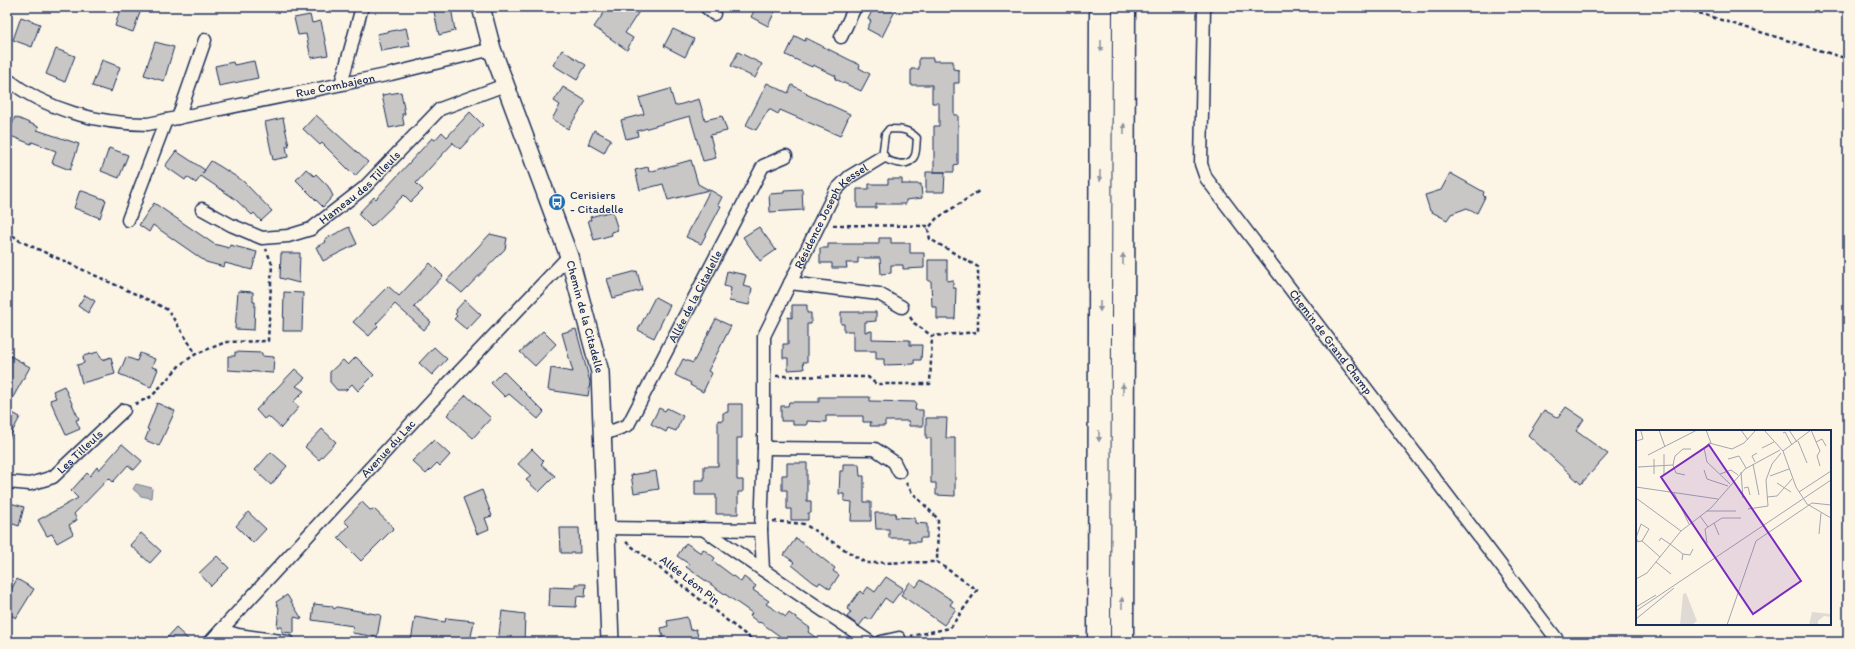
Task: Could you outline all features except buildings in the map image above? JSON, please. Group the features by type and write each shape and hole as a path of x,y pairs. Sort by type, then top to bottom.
{"highway":[{"path":"1099,642 1101,7"},
{"path":"1122,642 1124,7"}],"street":[{"path":"341,84 362,7"},
{"name":"Chemin de la Citadelle","path":"481,7 492,49 569,256 600,372 602,435 614,528 610,642"},
{"path":"840,37 855,7"},
{"name":"Chemin de Grand Champ","path":"1204,7 1202,164 1206,178 1559,642"},
{"path":"128,220 205,40"},
{"name":"Rue Combajeon","path":"7,79 42,100 97,120 124,124 148,124 391,74 492,49"},
{"name":"Hameau des Tilleuls","path":"202,209 230,225 262,238 288,236 311,229 364,188 440,109 505,85"},
{"name":"Allée de la Citadelle","path":"602,435 628,425 763,166 786,156"},
{"name":"Résidence Joseph Kessel","path":"763,570 764,336 836,190 849,178 882,157"},
{"name":"Avenue du Lac","path":"210,642 436,396 569,256"},
{"name":"Résidence Joseph Kessel","path":"790,283 879,294 902,307"},
{"name":"Les Tilleuls","path":"7,482 30,484 53,477 124,410"},
{"path":"764,448 875,449 894,462 899,472"},
{"path":"614,528 703,529 762,525"},
{"path":"703,529 870,642"},
{"path":"221,630 238,635 288,642"},
{"path":"881,642 899,638"}],"lane":[{"path":"889,129 905,129 917,138 914,157 910,161 903,163 890,162 882,157 885,134 889,129"}],"path":[{"path":"1679,7 1848,60"},
{"path":"902,307 914,323 932,336 978,332 978,267 930,240 928,229 936,219 979,191"},
{"path":"818,225 931,226"},
{"path":"7,231 20,241 168,310 196,354"},
{"path":"124,410 152,396 181,364 196,354 226,342 268,341 272,264 262,238"},
{"path":"764,376 868,377 876,384 930,384 932,336"},
{"path":"899,472 910,491 938,519 937,562"},
{"path":"762,525 804,524 866,563 937,562 977,590 950,628 899,638"},
{"name":"Allée Léon Pin","path":"614,528 623,540 755,642"}],"shaded area":[{"path":"136,484 152,488 151,498 141,496 133,489"}],"place":[{"name":"Cerisiers - Citadelle","path":"557,202"}]}
